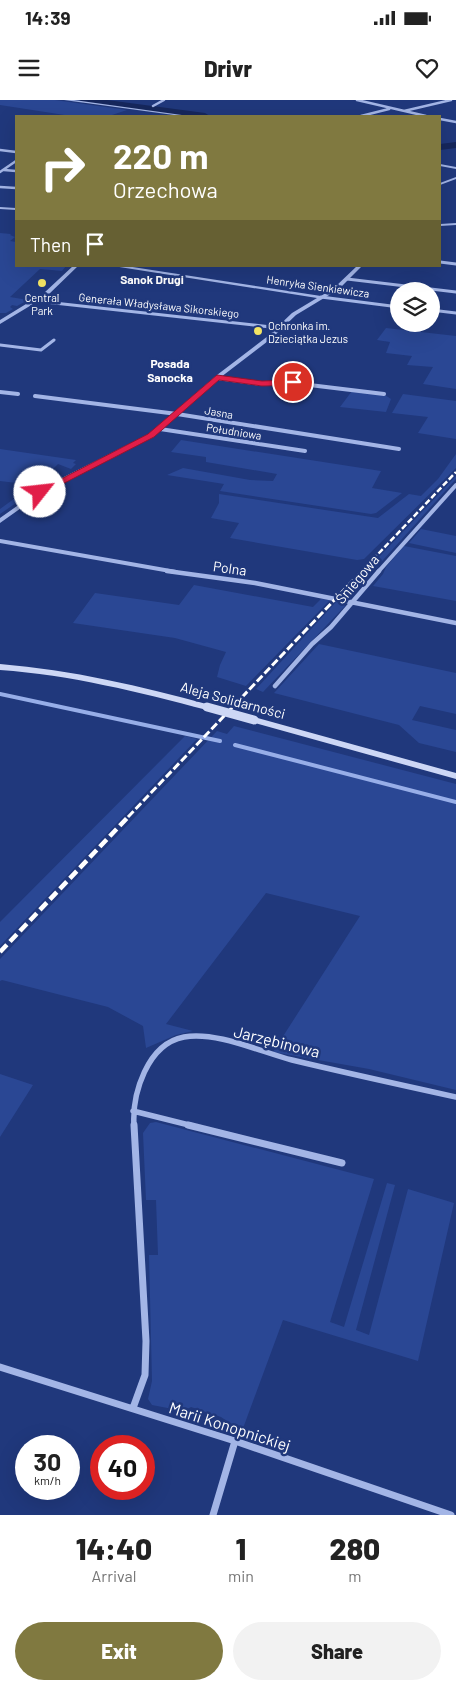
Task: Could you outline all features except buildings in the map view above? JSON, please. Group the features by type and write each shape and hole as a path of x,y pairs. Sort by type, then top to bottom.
{"main road":[{"name":"Aleja Solidarności","path":"0,667 56,672 92,679 207,707 456,776"}],"street":[{"path":"66,100 179,115"},
{"path":"153,106 164,100"},
{"path":"358,100 389,109 421,115"},
{"path":"401,111 452,100"},
{"path":"365,115 389,109"},
{"path":"441,119 456,122"},
{"path":"0,151 15,153"},
{"path":"0,172 15,162"},
{"path":"441,165 456,168"},
{"path":"4,170 15,171"},
{"path":"441,184 456,178"},
{"path":"0,187 15,188"},
{"path":"0,208 15,209"},
{"path":"441,225 456,224"},
{"path":"441,262 456,264"},
{"path":"0,322 36,301 75,267"},
{"name":"Henryka Sienkiewicza","path":"122,267 322,297 390,305"},
{"path":"0,521 46,488 138,444 160,429 217,378 280,328 294,314 347,279 359,267"},
{"path":"347,279 456,292"},
{"name":"Generała Władysława Sikorskiego","path":"36,301 280,328"},
{"path":"440,311 456,313"},
{"path":"0,345 41,350 54,340"},
{"path":"217,378 262,384 293,382 384,394"},
{"path":"0,392 18,394"},
{"name":"Jasna","path":"35,396 177,414 399,449"},
{"name":"Południowa","path":"160,429 305,451"},
{"name":"Śniegowa","path":"275,686 353,602 393,554 456,485"},
{"name":"Polna","path":"0,541 134,566 255,583 456,623"},
{"name":"Jarzębinowa","path":"133,1408 146,1375 133,1111 134,1098 142,1076 161,1050 182,1038 196,1036 456,1097"},
{"path":"133,1111 342,1163"},
{"name":"Marii Konopnickiej","path":"0,1367 234,1441 451,1515"},
{"path":"213,1515 234,1441"}],"shaded area":[{"path":"0,100 55,100 127,110 112,115 65,115 0,105"},
{"path":"0,233 11,234 15,237 10,241 15,242 15,267 65,267 62,271 40,269 10,297 28,300 17,306 12,305 10,307 13,309 6,313 0,313"},
{"path":"386,328 390,328 390,332 421,332 456,336 456,389 423,384 433,367 407,365 412,356 386,353 390,342 377,340"},
{"path":"352,391 385,395 391,399 386,412 340,407"},
{"path":"403,394 456,401 456,439 418,433 428,417 392,413"},
{"path":"181,440 381,471 372,488 402,493 376,513 371,514 220,491 224,484 167,475 183,468 250,480 273,481 277,474 206,462 206,457 171,452"},
{"path":"0,449 76,460 73,463 76,464 71,469 58,464 47,475 56,477 64,474 41,486 0,514 0,509 33,485 0,481"},
{"path":"456,454 456,468 364,559 357,560 230,538 239,523 211,518 219,503 219,494 378,518 409,494 421,496 438,479"},
{"path":"456,476 456,479 354,594 347,597 342,596"},
{"path":"421,529 456,536 456,553 409,543"},
{"path":"404,546 456,556 456,601 373,586"},
{"path":"194,585 313,607 321,599 330,600 246,686 217,677 226,652 175,638 73,623 95,593 179,605"},
{"path":"337,601 345,606 263,692 256,689"},
{"path":"319,644 456,673 456,714 420,706 412,720 456,730 456,752 419,743 399,725 274,693"},
{"path":"234,726 456,784 456,1090 369,1069 273,1052 360,916 266,893 166,1024 193,1031 176,1035 146,1048 143,1026 108,1007 0,981 0,959 217,731 227,734"},
{"path":"185,736 197,739 0,946 0,922"},
{"path":"0,1074 33,1085 0,1137"},
{"path":"156,1122 374,1179 330,1322 344,1327 387,1183 395,1185 356,1330 369,1335 408,1189 454,1203 418,1361 283,1320 242,1431 221,1417 191,1407 183,1411 152,1405 148,1399 152,1381 149,1255 158,1255 156,1200 146,1200 143,1133 150,1123"}],"waterway":[{"path":"84,100 197,115"},
{"path":"441,147 456,145"},
{"path":"0,694 220,741"},
{"path":"235,745 456,802"}],"railway":[{"path":"361,572 456,472"},
{"path":"128,817 362,571"},
{"path":"0,952 129,816"}],"place":[{"name":"Central Park","path":"42,283"},
{"name":"Ochronka im. Dzieciątka Jezus","path":"258,331"}],"district":[{"name":"Sanok Drugi","path":"152,279"},
{"name":"Posada Sanocka","path":"170,370"}],"route":[{"path":"40,492 138,444 160,429 217,378 262,384 293,382"}]}
